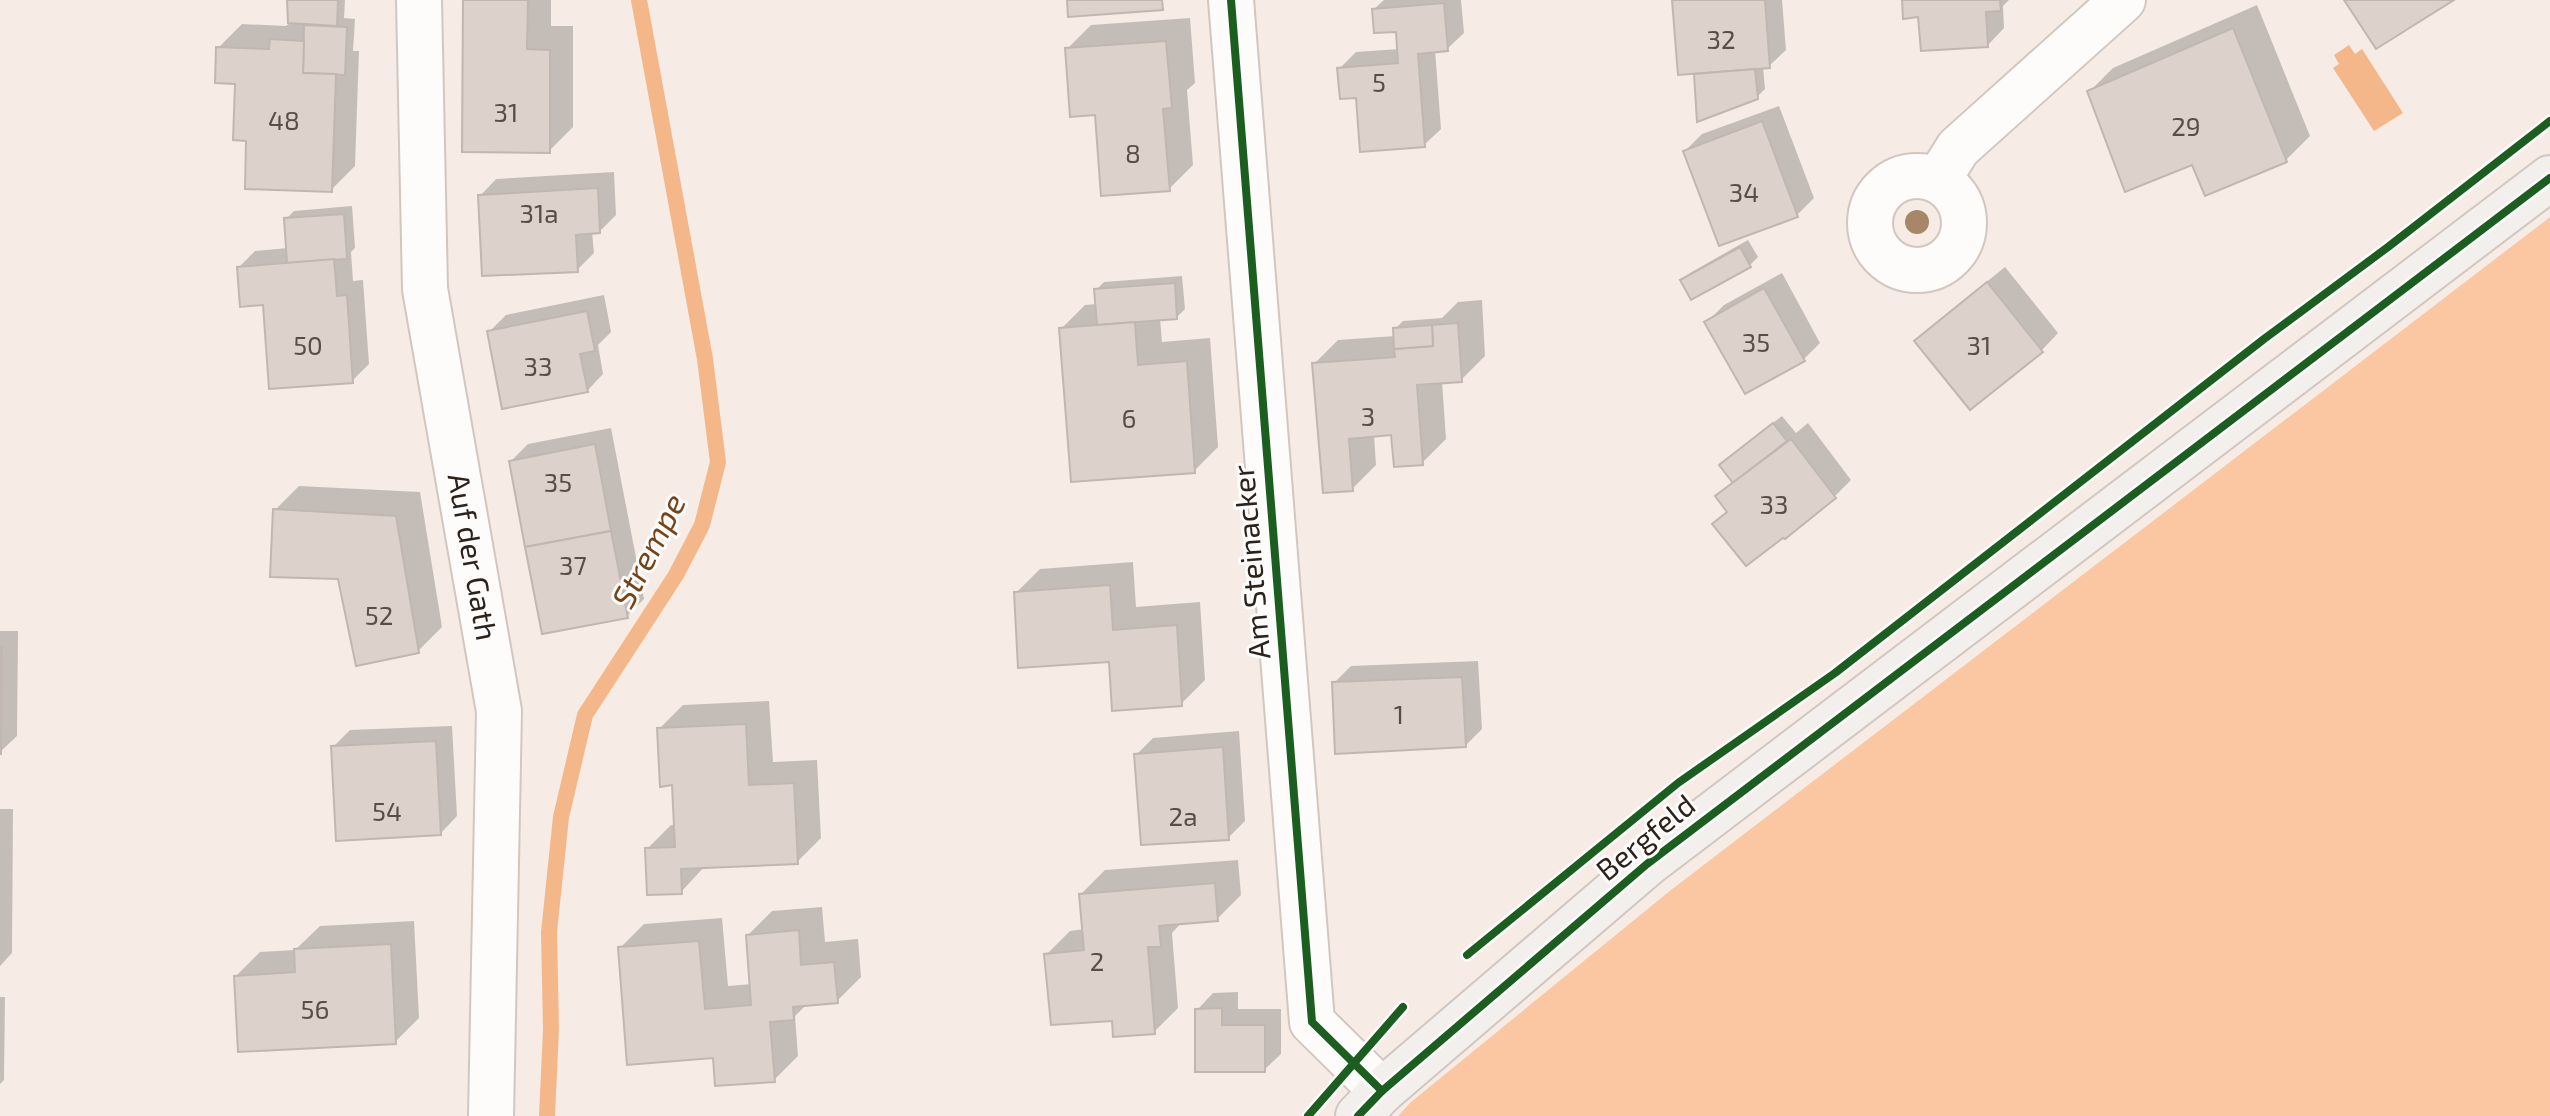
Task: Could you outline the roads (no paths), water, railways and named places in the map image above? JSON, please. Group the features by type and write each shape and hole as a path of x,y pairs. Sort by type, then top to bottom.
{"street":[{"name":"Auf der Gath","path":"419,0 425,289 499,711 491,1116"},
{"name":"Am Steinacker","path":"1231,0 1312,1022 1370,1103"},
{"path":"1938,180 1958,148 2123,0"},
{"name":"Bergfeld","path":"1370,1103 1647,864 2550,178"}],"waterway":[{"name":"Strempe","path":"547,1116 551,1029 549,932 561,817 585,715 676,575 702,525 718,462 705,359 639,0"}]}
